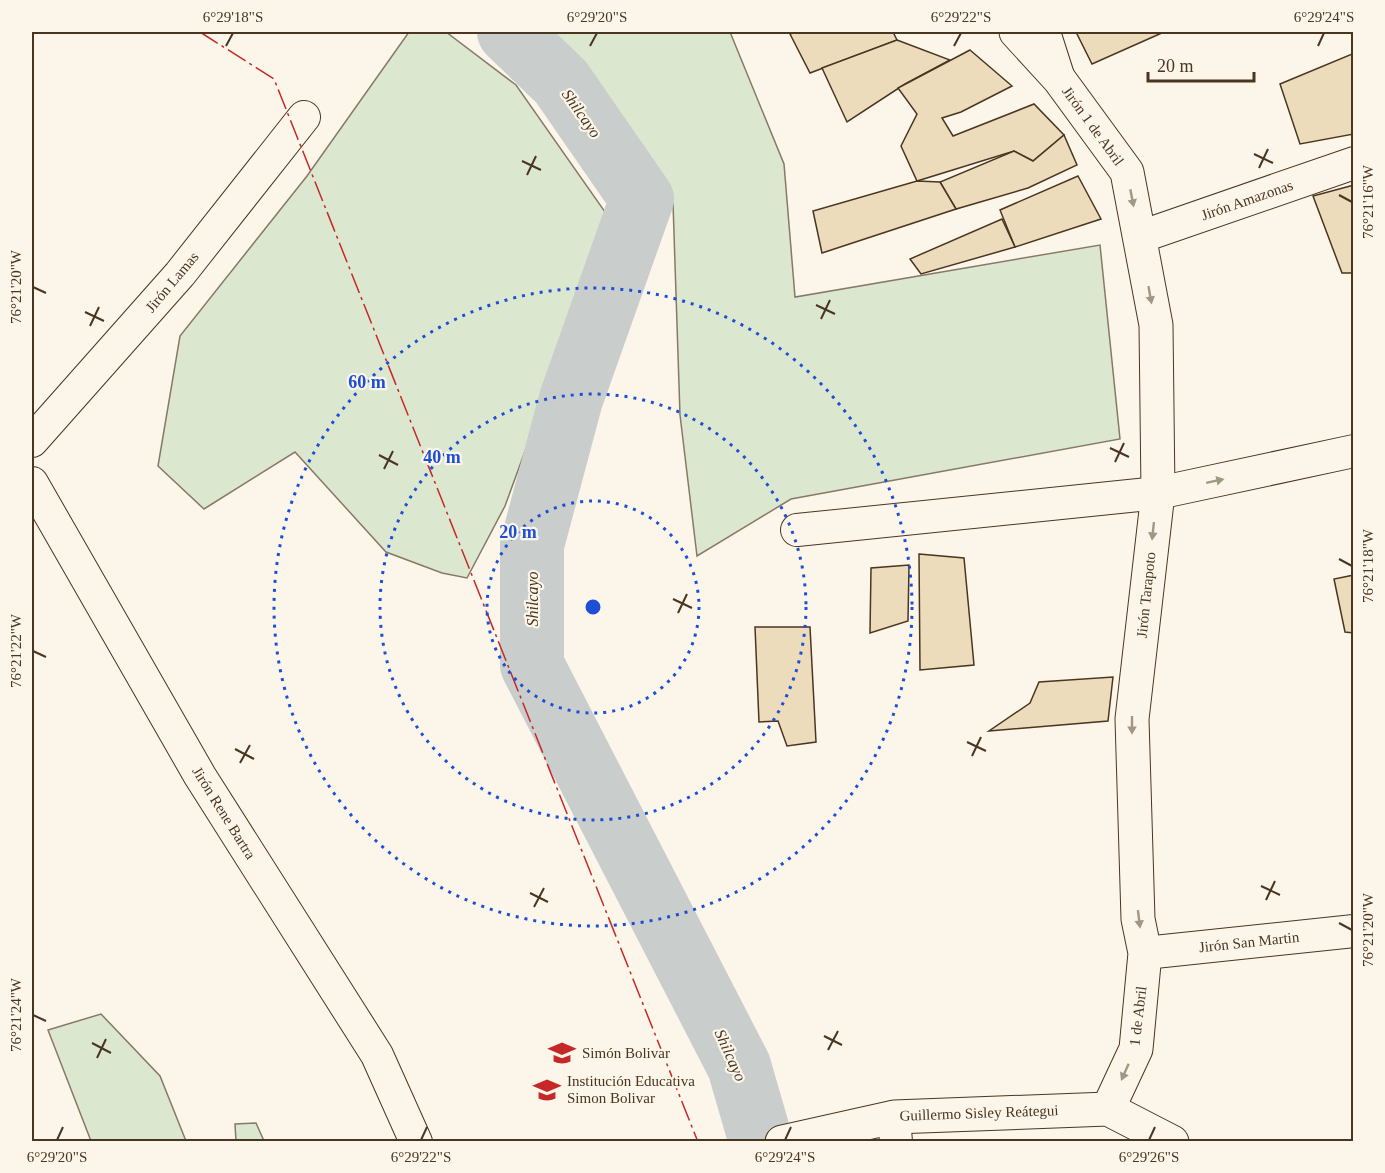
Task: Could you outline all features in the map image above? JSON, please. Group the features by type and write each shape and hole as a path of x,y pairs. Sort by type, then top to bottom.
{"street":[{"name":"Jirón 1 de Abril","path":"1016,32 1059,79 1127,172 1140,237"},
{"path":"1044,32 1059,79"},
{"name":"Jirón Lamas","path":"32,441 180,274 304,117"},
{"name":"Jirón Amazonas","path":"1140,237 1353,163"},
{"name":"Jirón Tarapoto","path":"1140,237 1156,325 1158,493 1132,719 1138,919 1145,953"},
{"path":"797,530 1158,493 1353,451"},
{"name":"Jirón Rene Bartra","path":"32,483 200,776 377,1055 416,1142"},
{"name":"Jirón San Martin","path":"1145,953 1353,931"},
{"name":"1 de Abril","path":"1108,1109 1136,1049 1145,953"},
{"name":"Guillermo Sisley Reátegui","path":"782,1142 827,1132 895,1129 1108,1109 1172,1142"}],"green space":[{"path":"409,32 446,32 516,85 610,219 505,506 467,578 442,573 386,552 295,452 204,509 158,466 180,336 307,176"},
{"path":"524,32 730,32 784,164 795,297 1100,245 1120,439 791,499 697,556 680,415 673,203"},
{"path":"101,1014 160,1076 186,1141 91,1141 48,1030"},
{"path":"256,1123 264,1141 236,1141 235,1124"}],"building":[{"path":"796,32 893,32 897,40 810,73 790,34"},
{"path":"1076,32 1164,32 1092,64"},
{"path":"897,40 950,60 905,84 847,122 822,68"},
{"path":"970,50 1012,86 961,112 942,118 953,136 1034,104 1064,135 1033,161 1014,151 917,181 901,146 917,114 898,88"},
{"path":"1352,54 1354,134 1300,144 1280,84"},
{"path":"1064,135 1077,165 1028,188 956,209 940,182 1014,151 1033,161"},
{"path":"1078,176 1101,219 1015,247 1000,210"},
{"path":"917,181 940,182 956,209 822,253 813,211"},
{"path":"1354,185 1354,273 1342,273 1313,196"},
{"path":"1002,219 1015,247 921,274 910,259"},
{"path":"919,554 964,558 974,665 920,670"},
{"path":"909,565 908,621 870,633 871,568"},
{"path":"1354,575 1354,633 1345,632 1334,579"},
{"path":"755,627 810,627 816,742 787,746 778,721 759,722"},
{"path":"1113,677 1108,721 989,731 1030,703 1039,682"}],"waterway":[{"name":"Shilcayo","path":"509,32 561,82 642,199 571,399 532,545 532,665 739,1066 761,1142"}],"power":[{"path":"200,32 274,79 698,1142"}],"place":[{"name":"Simón Bolivar","path":"562,1053"},
{"name":"Institución Educativa Simon Bolivar","path":"547,1090"}]}
